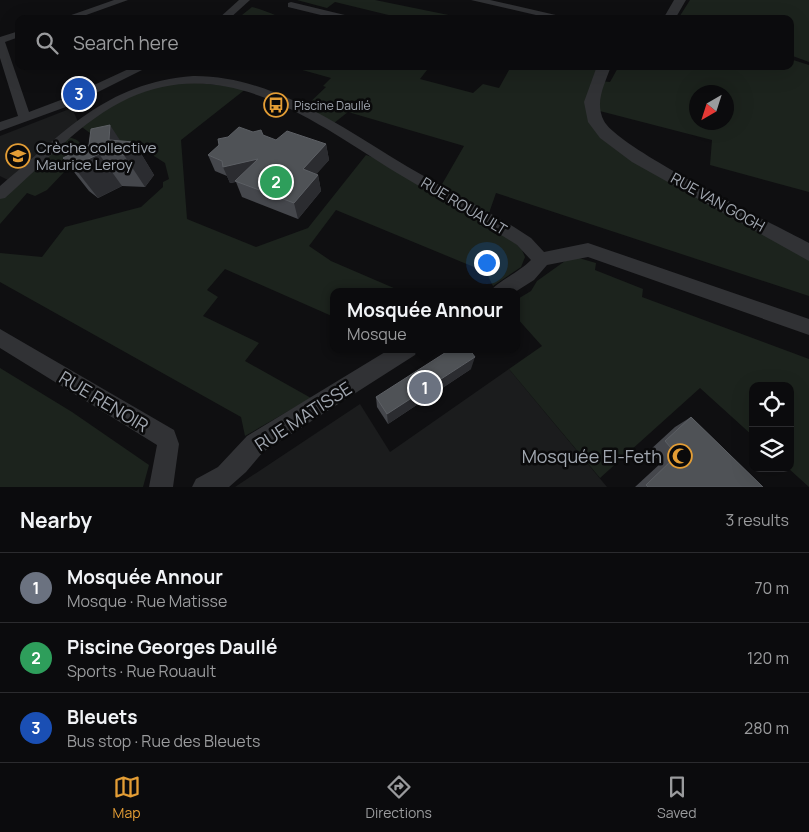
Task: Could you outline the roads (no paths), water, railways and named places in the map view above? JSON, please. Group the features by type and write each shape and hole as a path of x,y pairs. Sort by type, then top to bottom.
{"street":[{"path":"88,0 106,15"},
{"path":"77,15 123,0"},
{"path":"228,15 245,0"},
{"path":"476,0 550,15"},
{"path":"670,15 675,1"},
{"path":"290,4 334,15"},
{"path":"15,35 0,40 25,118"},
{"path":"0,127 107,85 137,70"},
{"path":"195,80 201,70"},
{"name":"RUE VAN GOGH","path":"603,70 591,102 596,122 606,134 638,158 809,253"},
{"name":"RUE ROUAULT","path":"122,97 166,83 195,80 216,80 247,88 300,111 487,219 526,243 534,254 542,259"},
{"path":"0,194 79,125 122,97 107,85"},
{"name":"RUE VAN GOGH","path":"629,150 644,155 809,246"},
{"path":"506,288 528,276 542,259 588,250 809,327"},
{"name":"RUE RENOIR","path":"0,338 166,438 168,444 161,487"},
{"name":"RUE MATISSE","path":"204,487 220,481 239,464 254,444 402,353"}],"place":[{"name":"Bleuets","path":"79,94"},
{"name":"Piscine Daullé","path":"276,105"},
{"name":"Crèche collective Maurice Leroy","path":"18,156"},
{"name":"Piscine Georges Daullé","path":"276,182"},
{"name":"Mosquée Annour","path":"425,388"},
{"name":"Mosquée El-Feth","path":"680,456"}]}
